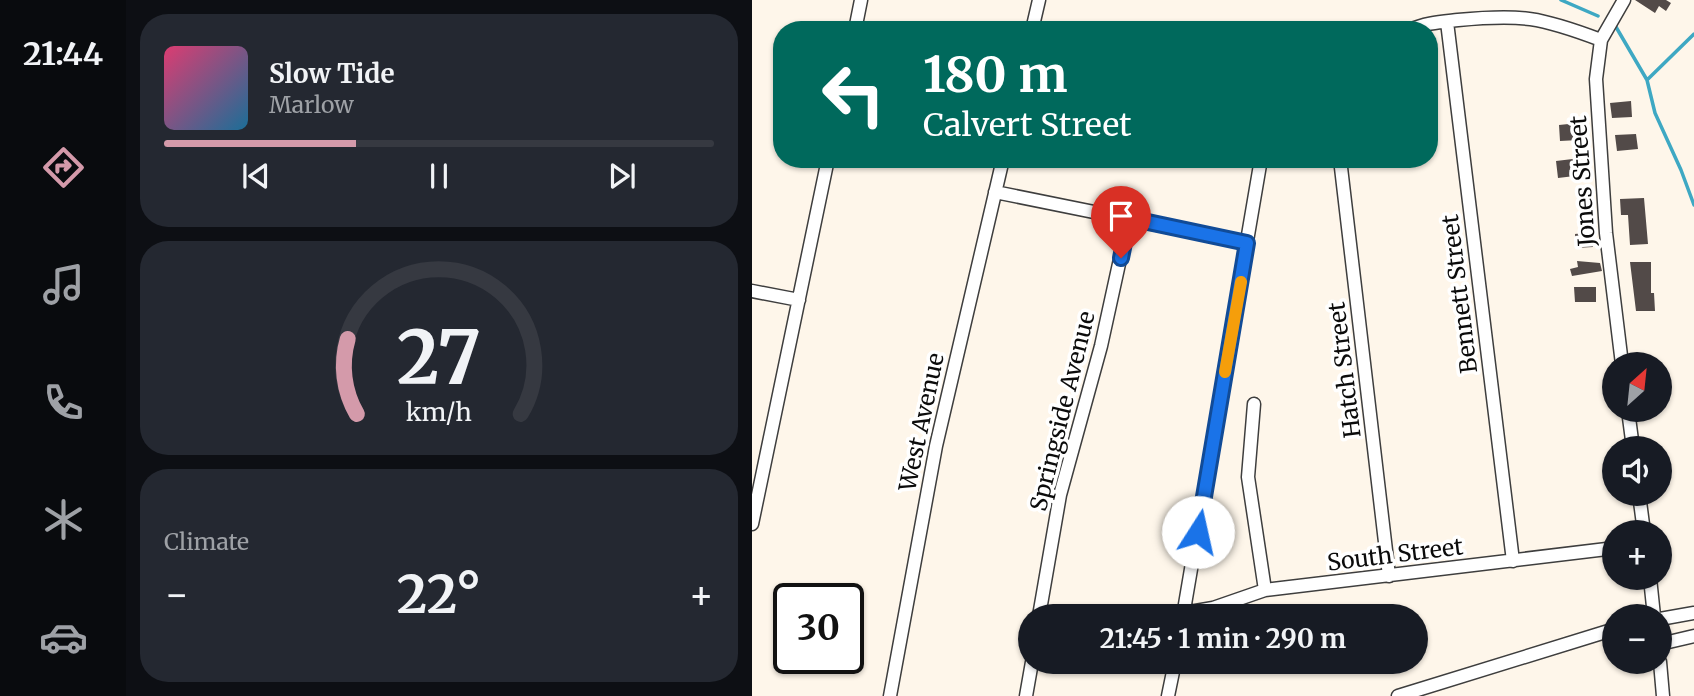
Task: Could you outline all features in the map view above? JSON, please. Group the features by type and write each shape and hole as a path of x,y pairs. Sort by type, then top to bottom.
{"street":[{"path":"857,21 861,0"},
{"path":"1034,21 1039,0"},
{"name":"Jones Street","path":"1620,352 1605,233 1596,79 1601,40 1624,0"},
{"path":"1438,24 1521,16 1544,20 1601,40"},
{"name":"Bennett Street","path":"1447,22 1513,561"},
{"path":"752,524 826,168"},
{"name":"West Avenue","path":"890,696 936,446 1001,168"},
{"path":"1186,604 1260,168"},
{"name":"Hatch Street","path":"1341,168 1389,576"},
{"path":"995,192 1247,243"},
{"name":"Springside Avenue","path":"1042,604 1060,495 1101,346 1129,218"},
{"path":"752,291 799,300"},
{"path":"1254,404 1248,477 1265,590"},
{"name":"South Street","path":"1225,604 1265,590 1602,550"},
{"path":"1672,617 1694,613"},
{"path":"1398,696 1602,633"},
{"path":"1672,641 1694,636"},
{"path":"1026,696 1030,674"},
{"path":"1168,696 1173,674"},
{"path":"1661,674 1663,696"}],"building":[{"path":"1635,0 1666,0 1671,3 1666,11 1659,6 1655,13"},
{"path":"1631,101 1632,117 1612,118 1610,103"},
{"path":"1578,123 1579,140 1560,141 1559,125"},
{"path":"1636,134 1638,149 1617,151 1615,135"},
{"path":"1581,158 1583,175 1558,178 1556,161"},
{"path":"1644,198 1648,244 1630,245 1628,215 1621,215 1620,199"},
{"path":"1591,232 1593,247 1576,248 1575,234"},
{"path":"1577,261 1600,263 1602,271 1572,276 1570,269 1578,267"},
{"path":"1630,262 1651,262 1651,293 1654,293 1655,311 1636,311"},
{"path":"1574,287 1596,287 1596,302 1575,302"}],"waterway":[{"path":"1561,0 1598,16"},
{"path":"1616,27 1647,80 1655,113 1694,205"},
{"path":"1647,80 1694,34"}],"slow traffic":[{"path":"1225,372 1241,282"}],"route":[{"path":"1121,258 1129,218 1247,243 1198,532"}]}
